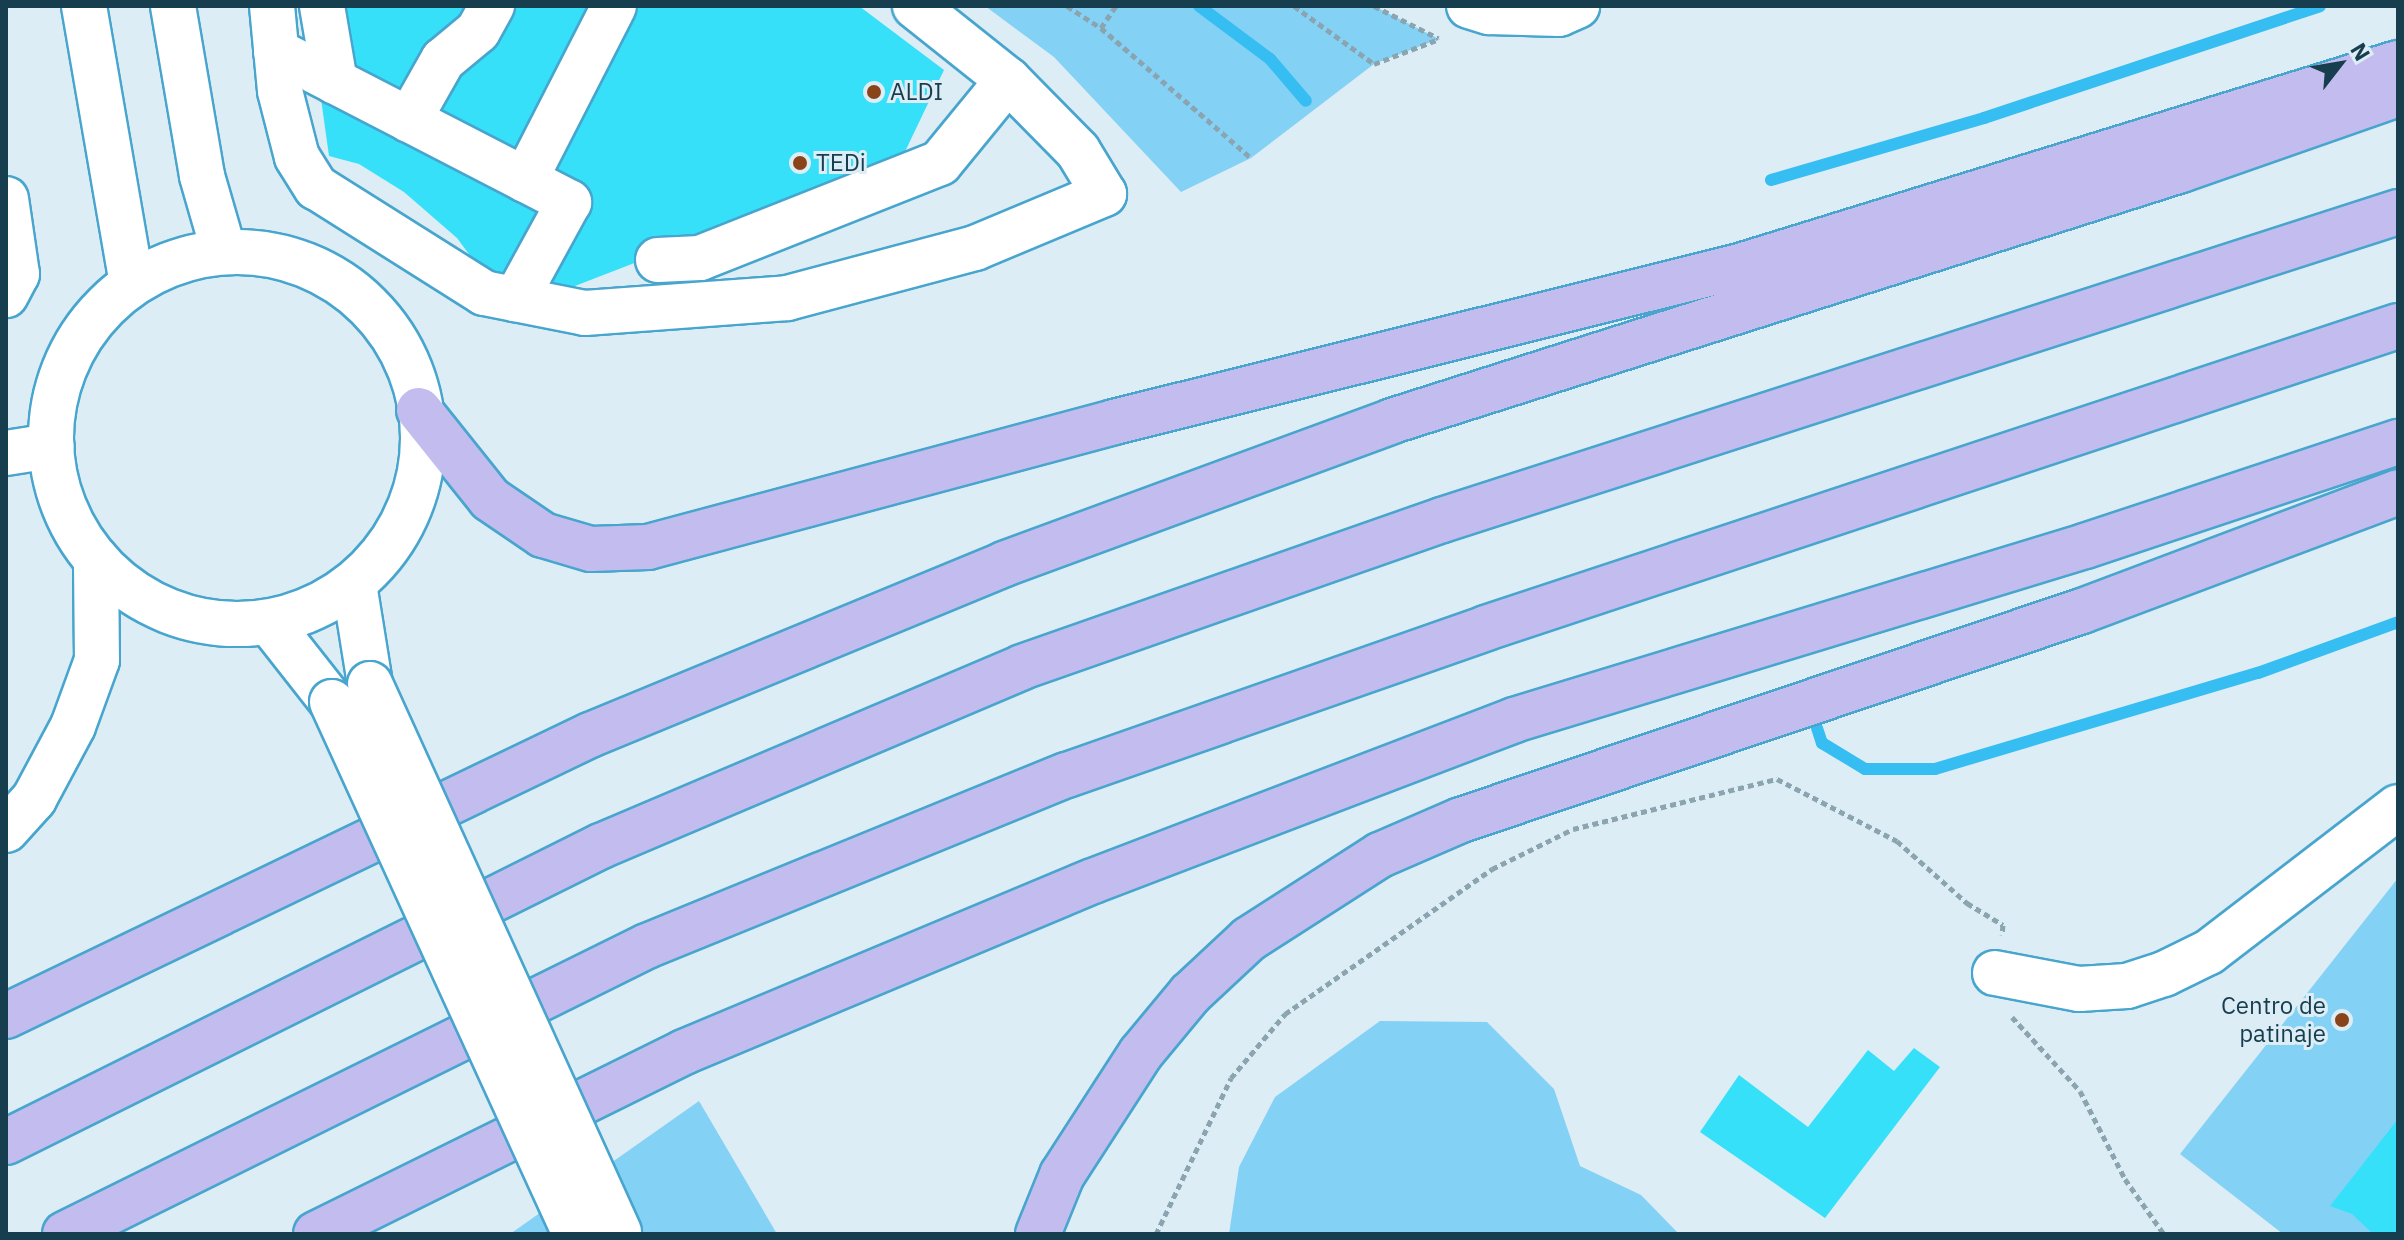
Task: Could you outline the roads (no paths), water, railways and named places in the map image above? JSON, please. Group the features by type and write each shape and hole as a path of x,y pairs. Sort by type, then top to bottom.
{"highway":[{"path":"419,410 490,499 543,535 591,549 648,547 1114,422 1740,266 2398,63"},
{"path":"6,1016 590,735 1004,564 1392,421 2181,170 2398,94"},
{"path":"6,1142 601,846 1022,667 1442,520 2398,212"},
{"path":"65,1234 647,946 1067,775 1486,628 2398,326"},
{"path":"316,1234 684,1052 1093,881 1514,720 2085,546 2398,442"},
{"path":"1038,1234 1062,1175 1141,1053 1190,994 1249,939 1380,855 1461,820 2082,611 2398,492"}],"street":[{"path":"84,6 132,283"},
{"path":"173,6 202,176 224,252"},
{"path":"272,6 276,51 297,157 316,187 484,293 585,313 787,298 975,248 1104,194 1078,151 1008,80 915,6"},
{"path":"322,6 335,82"},
{"path":"397,113 412,55 458,6"},
{"path":"397,113 443,60 478,31 492,6"},
{"path":"525,180 614,6"},
{"path":"1469,6 1489,12 1559,14 1577,6"},
{"path":"276,51 569,202 516,299"},
{"path":"658,260 700,258 940,163 1008,80"},
{"path":"6,199 17,274 6,295"},
{"path":"224,252 274,255 310,267 362,300 394,338 415,384 423,433 416,490 392,541 354,584 313,608 269,622 192,619 124,586 96,559 67,512 51,446 54,398 70,353 97,314 132,283 192,256 224,252"},
{"path":"6,453 51,446"},
{"path":"6,830 34,799 66,738 97,660 96,559"},
{"path":"354,584 351,693 575,1234"},
{"path":"269,622 351,693 620,1233"},
{"path":"1995,973 2079,989 2127,986 2164,974 2209,952 2398,807"}],"waterway":[{"path":"1199,6 1270,59 1306,101"},
{"path":"1771,180 1984,118 2320,6"},
{"path":"1817,728 1822,743 1865,769 1935,769 2258,673 2398,622"}],"place":[{"name":"ALDI","path":"874,92"},
{"name":"TEDi","path":"800,163"},
{"name":"Centro de patinaje","path":"2342,1020"}]}
